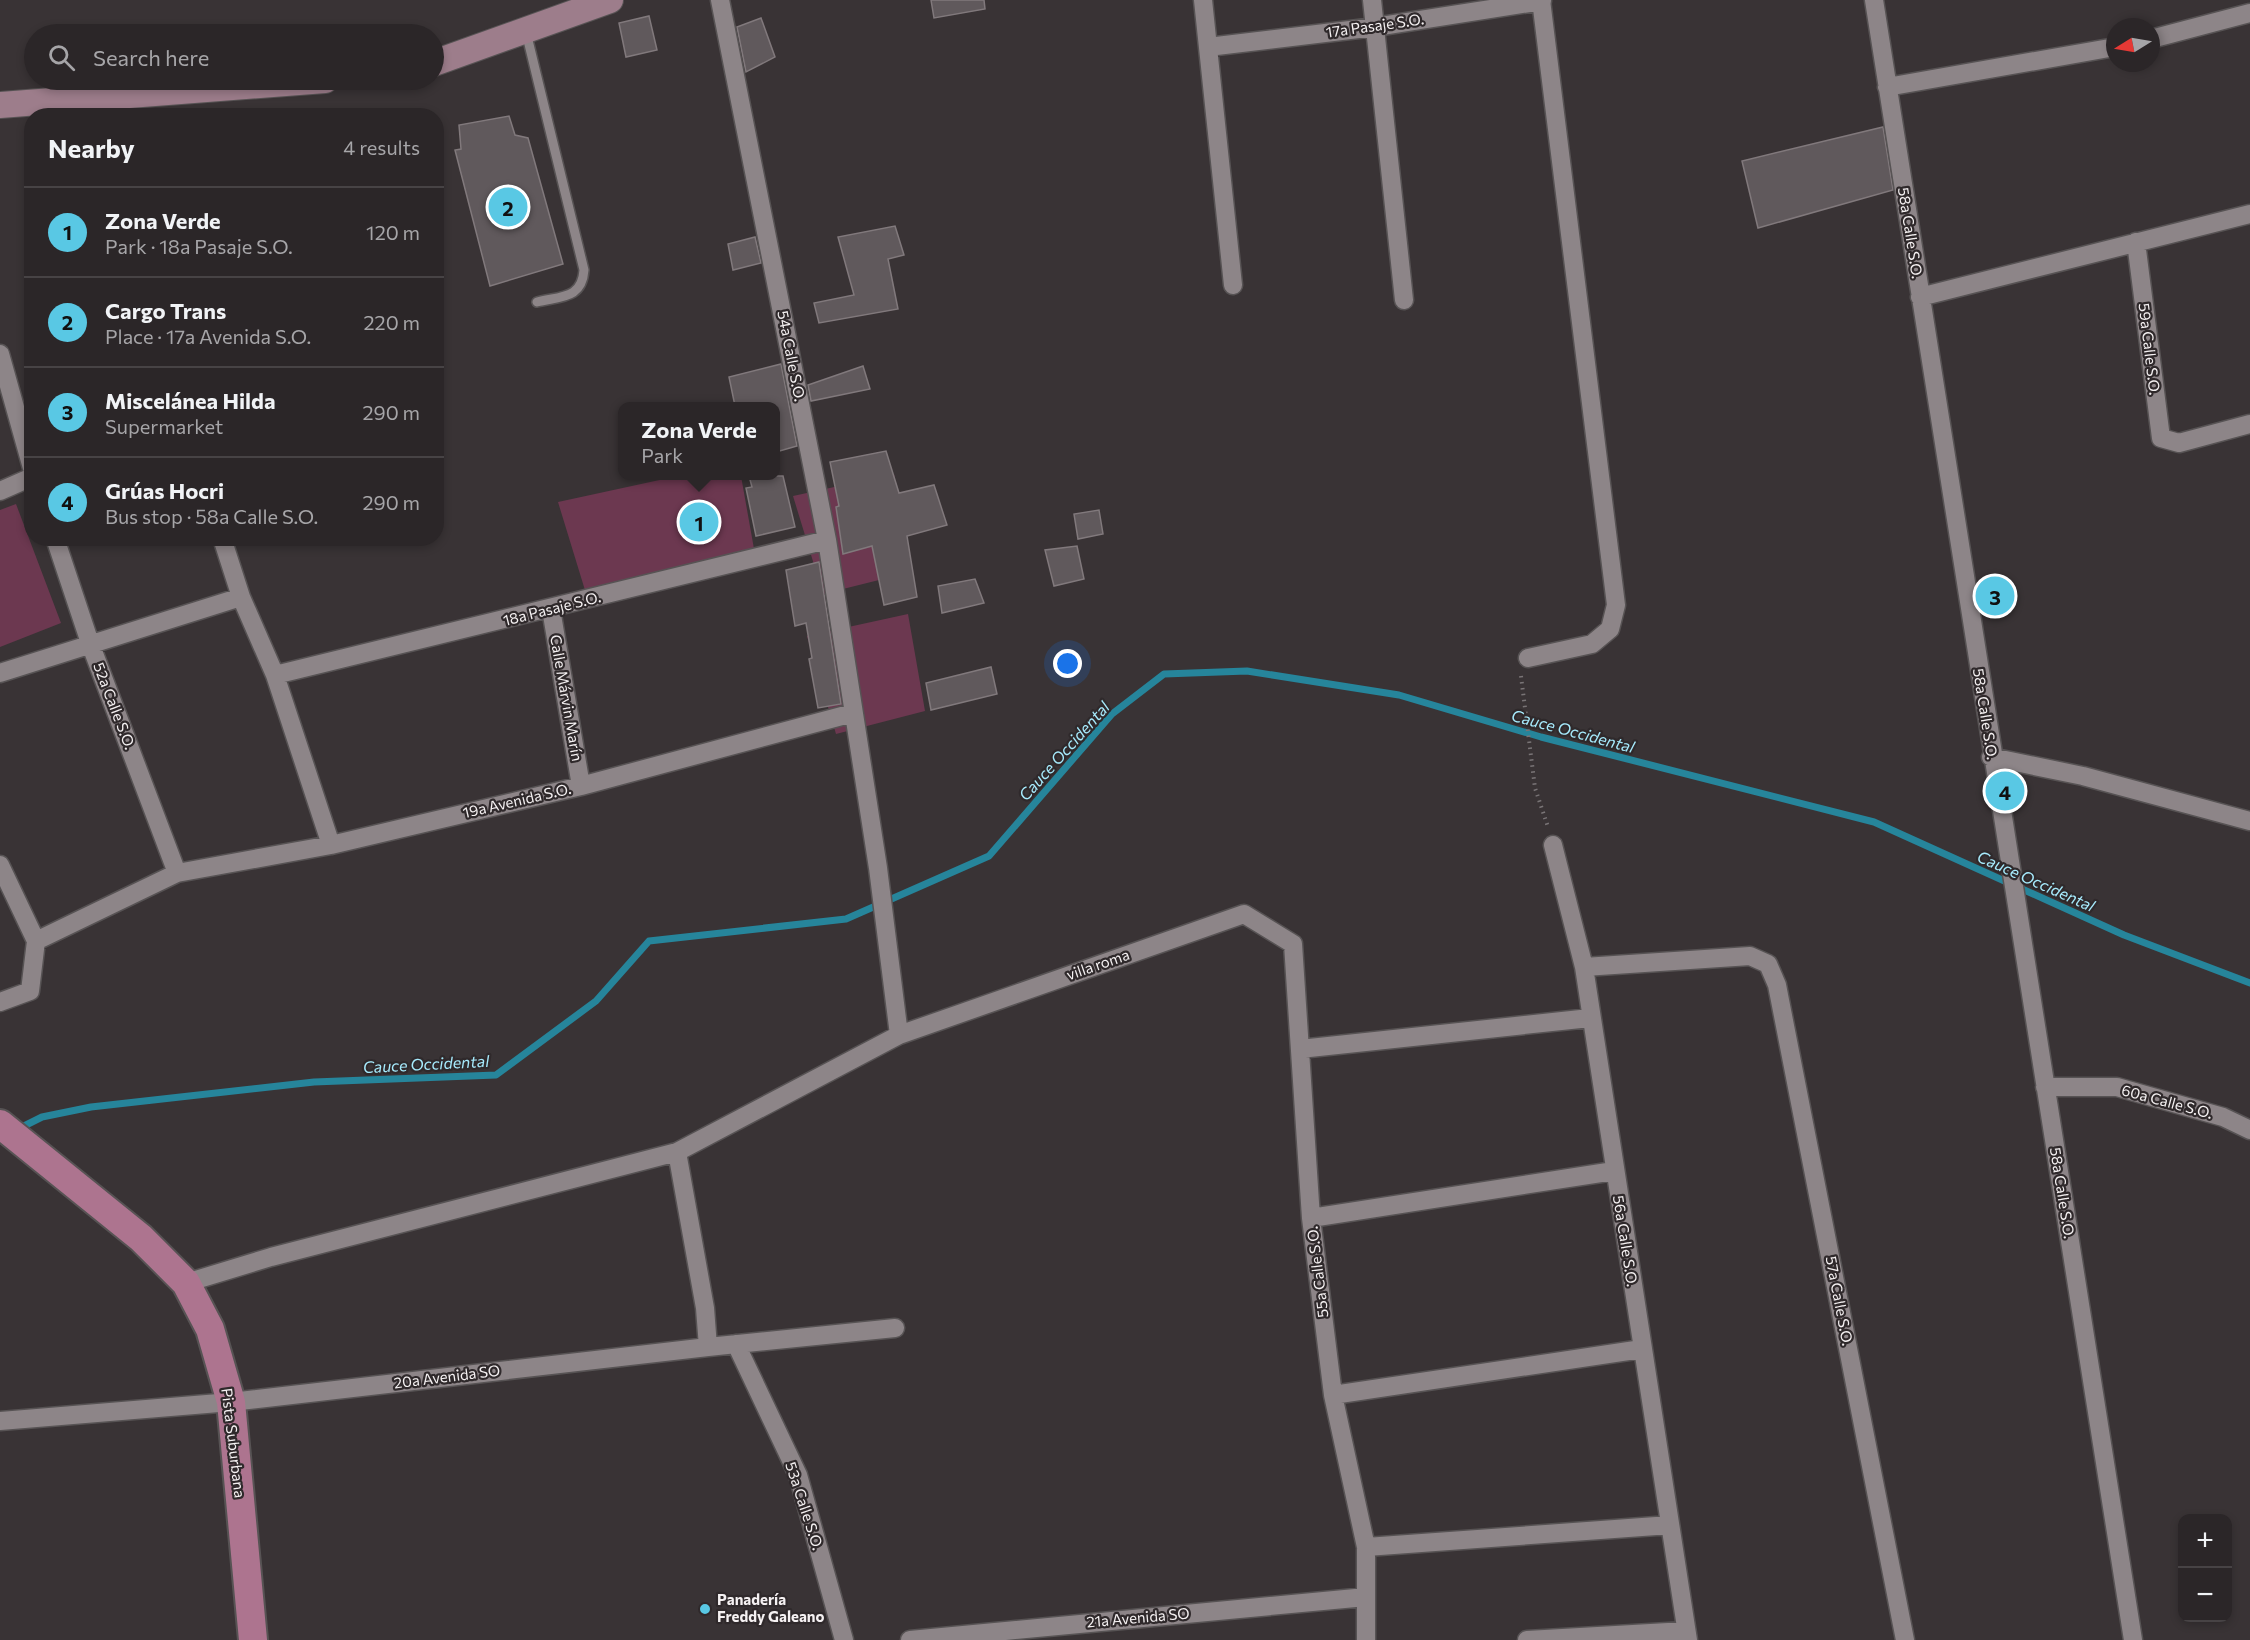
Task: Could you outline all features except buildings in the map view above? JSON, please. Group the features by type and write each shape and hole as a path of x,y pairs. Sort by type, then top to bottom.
{"main road":[{"name":"Pista Suburbana","path":"0,1124 141,1238 186,1283 210,1329 231,1402 253,1640"}],"street":[{"path":"444,60 610,0"},
{"name":"54a Calle S.O.","path":"720,0 827,540 854,713"},
{"path":"1203,0 1233,285"},
{"path":"1372,0 1404,300"},
{"name":"58a Calle S.O.","path":"1874,0 1991,757 2133,1640"},
{"path":"1528,658 1592,644 1610,629 1616,605 1541,1"},
{"name":"17a Pasaje S.O.","path":"1208,46 1375,27 1541,1"},
{"path":"2160,37 2250,13"},
{"path":"1887,87 2106,49"},
{"path":"0,105 109,106 242,90"},
{"path":"1920,297 2250,214"},
{"name":"59a Calle S.O.","path":"2136,242 2161,438 2179,443 2250,424"},
{"path":"0,354 24,440"},
{"path":"0,491 24,480"},
{"name":"18a Pasaje S.O.","path":"275,675 827,540"},
{"name":"52a Calle S.O.","path":"58,546 90,643 177,873"},
{"path":"225,546 241,597 275,675 331,845"},
{"path":"0,674 90,643 241,597"},
{"name":"Calle Márvin Marín","path":"551,609 581,786"},
{"path":"854,713 878,868 899,1035"},
{"name":"19a Avenida S.O.","path":"36,941 177,873 331,845 581,786 854,713"},
{"path":"1991,757 2083,776 2250,821"},
{"name":"56a Calle S.O.","path":"1553,844 1584,967 1590,1018 1687,1635"},
{"path":"0,865 36,941 30,991 0,1002"},
{"name":"villa roma","path":"186,1283 271,1257 677,1152 899,1035 1244,914 1293,944"},
{"name":"55a Calle S.O.","path":"1293,944 1311,1218 1333,1395 1366,1547 1366,1640"},
{"name":"57a Calle S.O.","path":"1584,967 1750,956 1768,964 1777,985 1905,1640"},
{"path":"1300,1049 1590,1018"},
{"name":"60a Calle S.O.","path":"2045,1087 2117,1088 2223,1117 2250,1130"},
{"path":"677,1152 705,1308 708,1347"},
{"path":"1311,1218 1614,1172"},
{"name":"20a Avenida SO","path":"0,1421 231,1402 894,1328"},
{"name":"53a Calle S.O.","path":"736,1344 798,1475 844,1640"},
{"path":"1333,1395 1642,1349"},
{"path":"1366,1547 1670,1525"},
{"name":"21a Avenida SO","path":"910,1640 1366,1597"},
{"path":"1527,1640 1687,1635"}],"lane":[{"path":"526,32 584,270 583,283 575,293 537,302"}],"path":[{"path":"1521,677 1535,788 1553,844"}],"shaded area":[{"path":"894,474 911,572 823,594 793,496"},
{"path":"660,480 742,480 756,560 588,600 558,502"},
{"path":"16,504 24,525 24,546 32,546 61,623 0,647 0,510"},
{"path":"908,614 925,711 836,734 807,636"}],"waterway":[{"name":"Cauce Occidental","path":"18,1129 42,1117 91,1107 314,1082 496,1075 596,1001 649,941 846,919 989,856 1112,714 1164,674 1247,671 1399,695 1541,737 1874,822 2124,935 2250,983"}],"place":[{"name":"Cargo Trans","path":"508,207"},
{"name":"Zona Verde","path":"699,522"},
{"name":"Miscelánea Hilda","path":"1995,596"},
{"name":"Grúas Hocri","path":"2005,791"},
{"name":"Panadería Freddy Galeano","path":"705,1609"}]}
